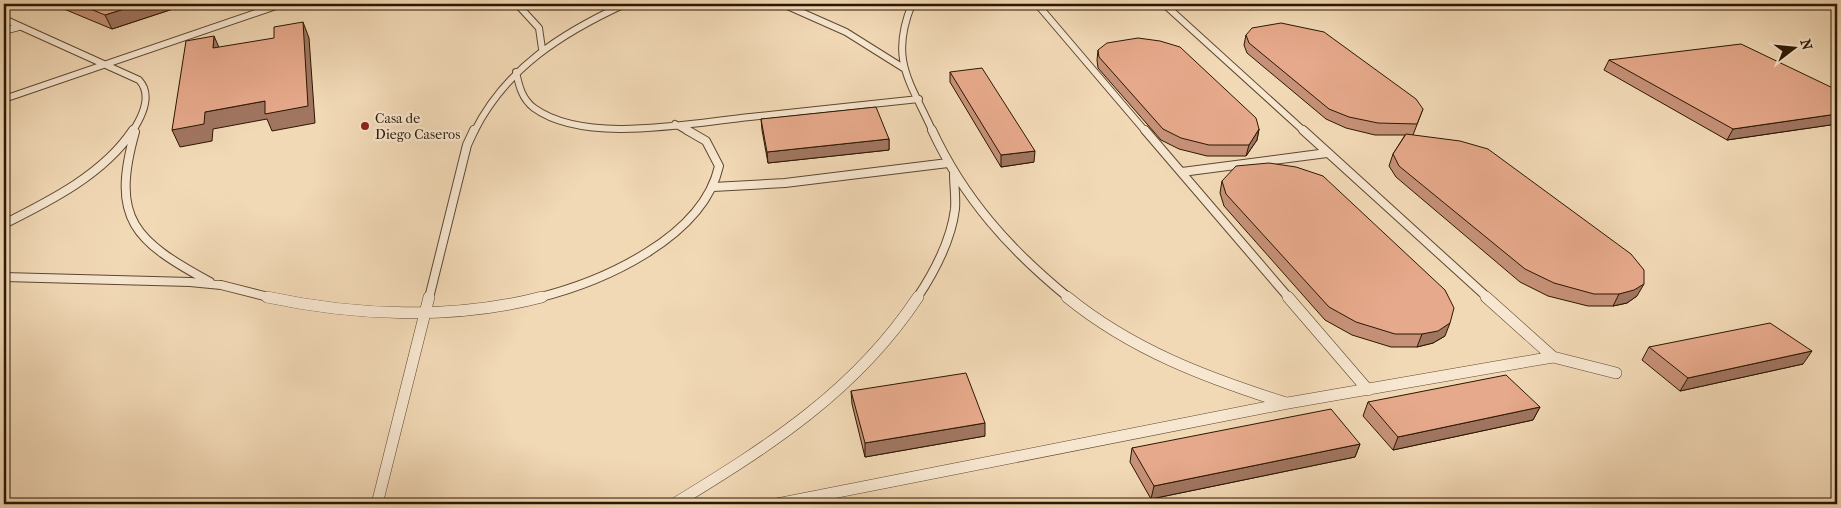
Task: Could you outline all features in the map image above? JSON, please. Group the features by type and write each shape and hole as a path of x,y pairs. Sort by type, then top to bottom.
{"lane":[{"path":"4,99 282,4"},
{"path":"517,4 539,28 542,49"},
{"path":"377,504 427,311 467,145 485,110 516,72 542,49 586,21 625,4"},
{"path":"783,4 836,27 891,58 905,69"},
{"path":"912,4 900,39 900,54 905,69 948,163 974,203 1002,236 1047,281 1088,314 1165,360 1238,389 1288,403"},
{"path":"1037,4 1368,390"},
{"path":"1164,4 1553,357"},
{"path":"4,19 108,64 141,81 146,88 145,108 127,140 108,158 59,194 4,224"},
{"path":"4,31 19,27"},
{"path":"516,72 519,91 529,104 546,115 568,122 621,129 919,99"},
{"path":"4,277 91,278 213,284 277,299 333,308 427,311 522,300 563,291 598,279 657,245 683,224 713,187 719,166 712,149 706,141 675,124"},
{"path":"136,126 124,189 126,206 132,222 141,234 169,259 213,284"},
{"path":"1182,172 1327,153"},
{"path":"713,187 785,183 948,163"},
{"path":"674,504 767,448 842,388 880,352 910,312 931,276 943,249 955,208 954,172"},
{"path":"777,504 1288,403 1553,357 1616,373"}],"building":[{"path":"78,4 140,4 105,15"},
{"path":"303,22 308,106 265,114 265,101 205,112 204,124 172,130 186,41 214,36 213,48 274,38 274,27"},
{"path":"1281,23 1324,32 1416,99 1423,109 1417,124 1378,123 1349,117 1329,109 1249,43 1246,35 1252,28"},
{"path":"1138,38 1160,41 1180,47 1256,118 1259,129 1249,145 1209,145 1181,138 1163,129 1099,57 1098,50 1107,43"},
{"path":"1741,44 1837,90 1837,114 1733,129 1609,60"},
{"path":"982,68 1035,151 1001,155 950,72"},
{"path":"876,107 889,139 767,152 761,119"},
{"path":"1406,134 1460,141 1488,149 1631,254 1644,270 1644,284 1634,290 1619,294 1594,294 1554,283 1525,269 1399,166 1393,154"},
{"path":"1269,163 1296,167 1323,176 1445,290 1454,308 1450,323 1438,331 1422,334 1395,334 1356,322 1329,307 1226,194 1222,181 1236,166"},
{"path":"1770,323 1812,351 1688,378 1649,347"},
{"path":"966,373 985,423 865,443 851,391"},
{"path":"1506,375 1540,407 1398,437 1368,402"},
{"path":"1331,409 1360,444 1154,486 1132,448"}],"place":[{"name":"Casa de Diego Caseros","path":"365,126"}]}
